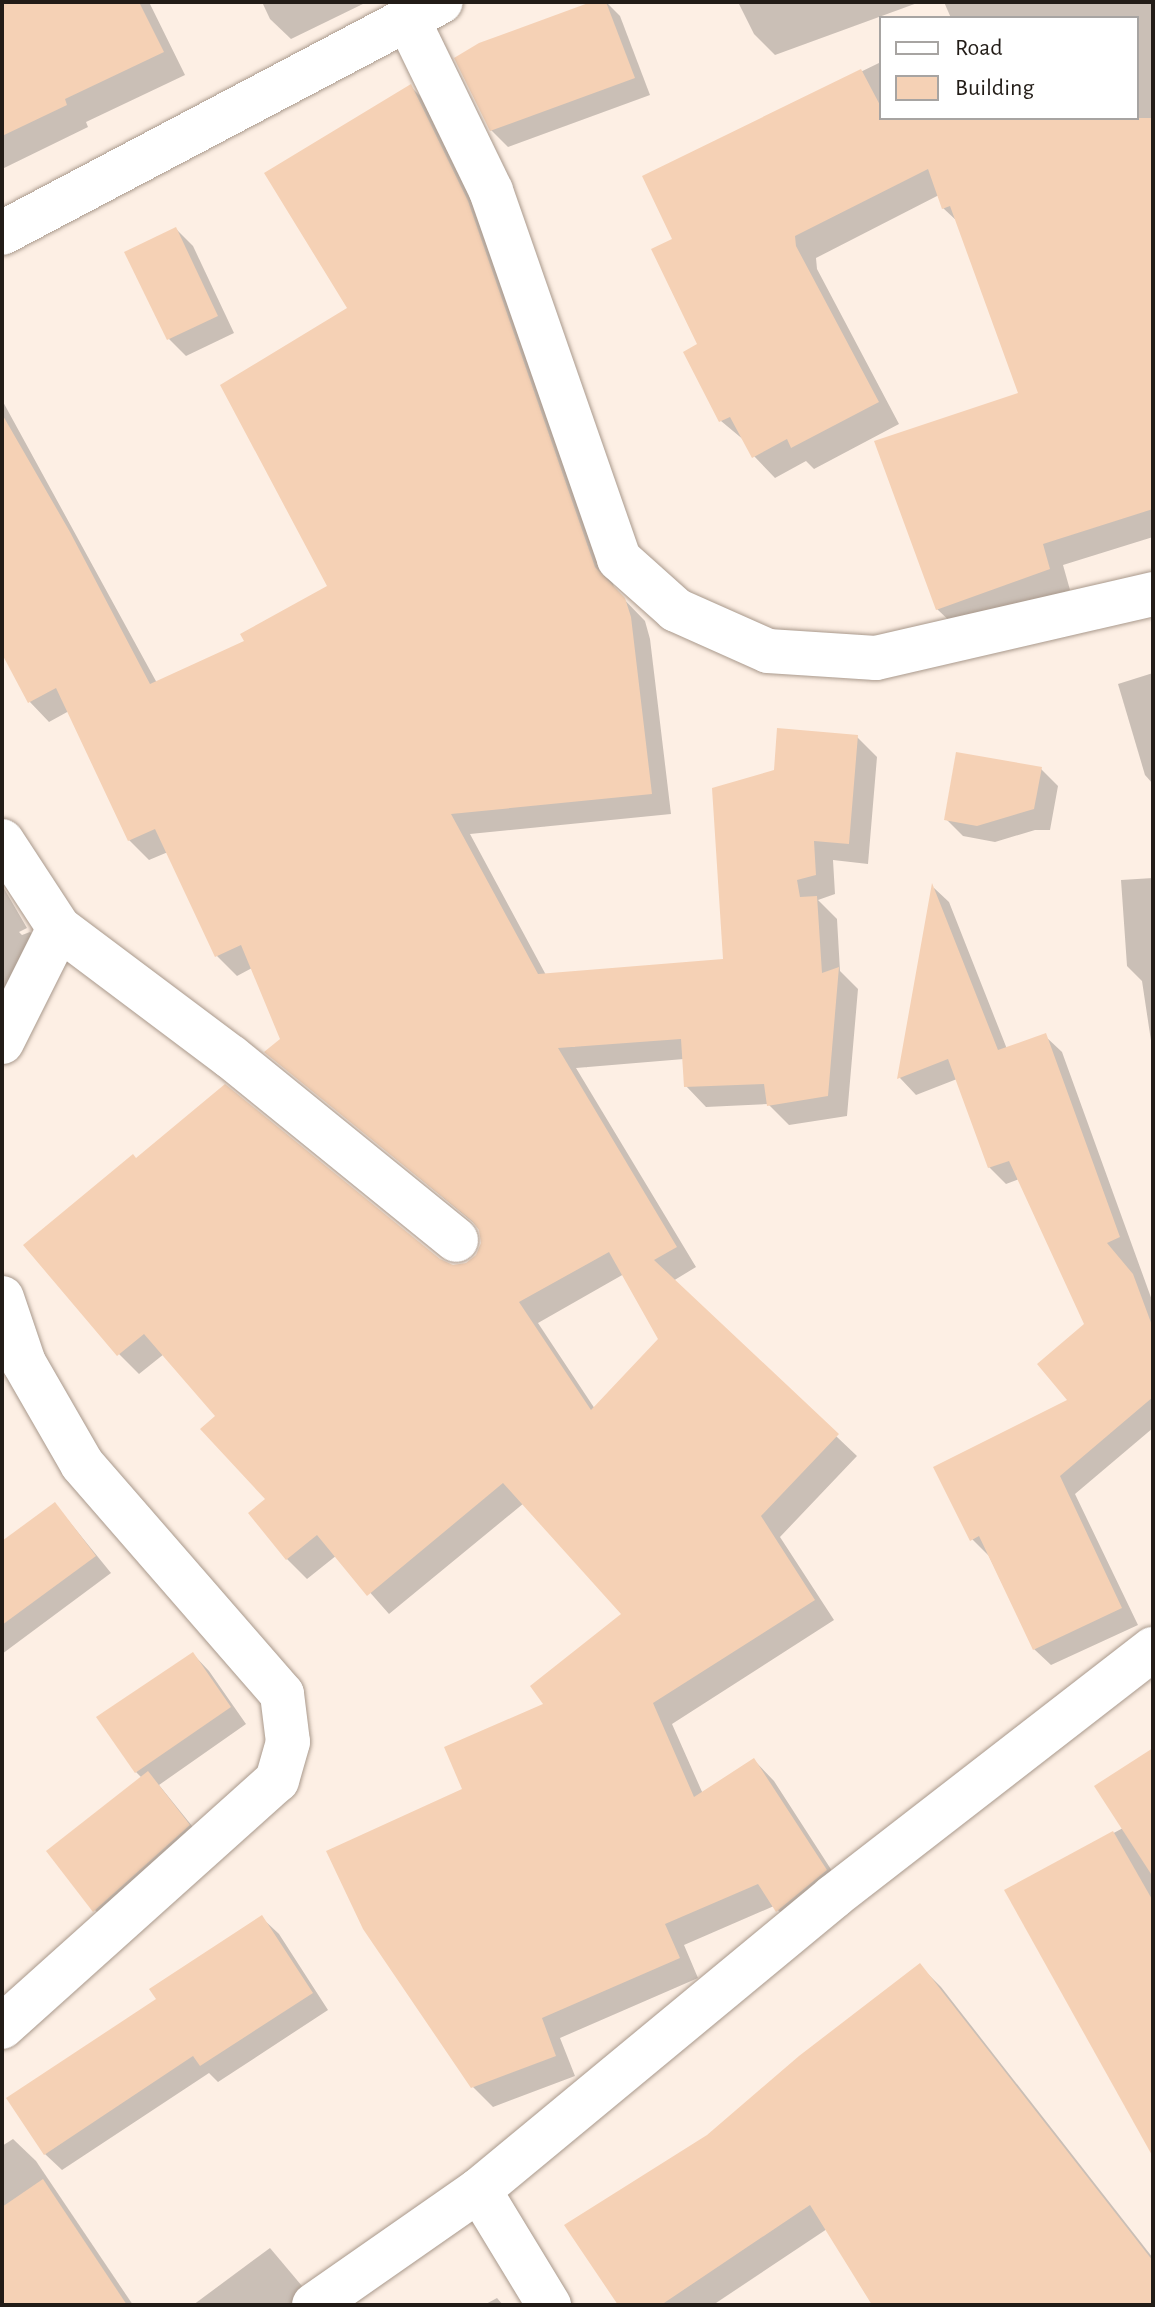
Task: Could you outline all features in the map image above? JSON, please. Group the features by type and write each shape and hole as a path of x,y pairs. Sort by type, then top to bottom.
{"street":[{"path":"2,233 424,11 491,191 619,559 676,610 768,651 876,658 1153,594"},
{"path":"2,841 59,928 231,1057 456,1240"},
{"path":"2,1042 59,928"},
{"path":"2,1298 24,1363 82,1464 282,1694 288,1742 277,1780 2,2027"},
{"path":"314,2305 479,2190 833,1897 1153,1649"},
{"path":"479,2190 549,2305"}],"building":[{"path":"2,2 139,2 164,52 65,99 67,105 2,136"},
{"path":"591,2 606,2 635,78 490,131 454,58 479,43"},
{"path":"861,69 879,103 879,120 1153,118 1153,509 1043,544 1050,569 936,610 874,441 1018,393 950,206 942,209 928,169 795,236 796,246 879,402 791,448 787,439 752,458 730,417 719,422 683,352 697,344 651,249 672,239 642,176"},
{"path":"411,84 468,201 595,567 625,598 631,617 652,794 451,814 538,974 723,959 712,788 774,770 777,728 858,735 849,844 814,841 816,875 797,880 800,897 817,896 822,973 839,967 828,1096 767,1106 764,1084 684,1087 681,1039 558,1048 677,1247 654,1260 839,1434 761,1516 815,1600 653,1703 694,1797 754,1758 827,1870 776,1912 758,1884 665,1924 680,1958 542,2018 556,2056 471,2088 363,1929 326,1851 462,1789 444,1747 543,1704 530,1686 621,1614 503,1483 367,1596 317,1535 286,1560 248,1513 265,1499 200,1429 215,1416 144,1334 117,1356 23,1245 133,1154 136,1158 225,1084 440,1259 453,1265 466,1263 476,1255 481,1243 479,1230 472,1221 264,1052 280,1039 241,945 215,957 155,829 128,841 56,688 28,703 2,654 2,414 70,532 150,684 244,641 240,634 327,586 220,385 347,308 264,173","holes":["609,1252 658,1339 591,1410 519,1302"]},
{"path":"176,227 218,316 167,340 124,252"},
{"path":"956,752 1042,767 1034,809 977,826 944,820"},
{"path":"932,883 998,1050 1046,1033 1120,1237 1107,1243 1133,1274 1153,1328 1153,1397 1060,1476 1122,1608 1033,1650 979,1536 970,1541 933,1467 1067,1400 1037,1364 1084,1324 1009,1161 988,1168 948,1059 897,1079"},
{"path":"55,1502 96,1556 2,1625 2,1541"},
{"path":"193,1652 231,1707 135,1773 96,1717"},
{"path":"1153,1748 1153,1877 1094,1786"},
{"path":"148,1771 190,1825 93,1912 46,1851"},
{"path":"1113,1831 1153,1901 1153,2157 1004,1890"},
{"path":"262,1915 313,1993 200,2066 193,2056 44,2155 6,2098 156,1999 149,1989"},
{"path":"920,1963 1153,2261 1153,2305 872,2305 810,2205 661,2305 618,2305 564,2225 707,2135 799,2056"},
{"path":"43,2179 127,2305 2,2305 2,2207"}]}
